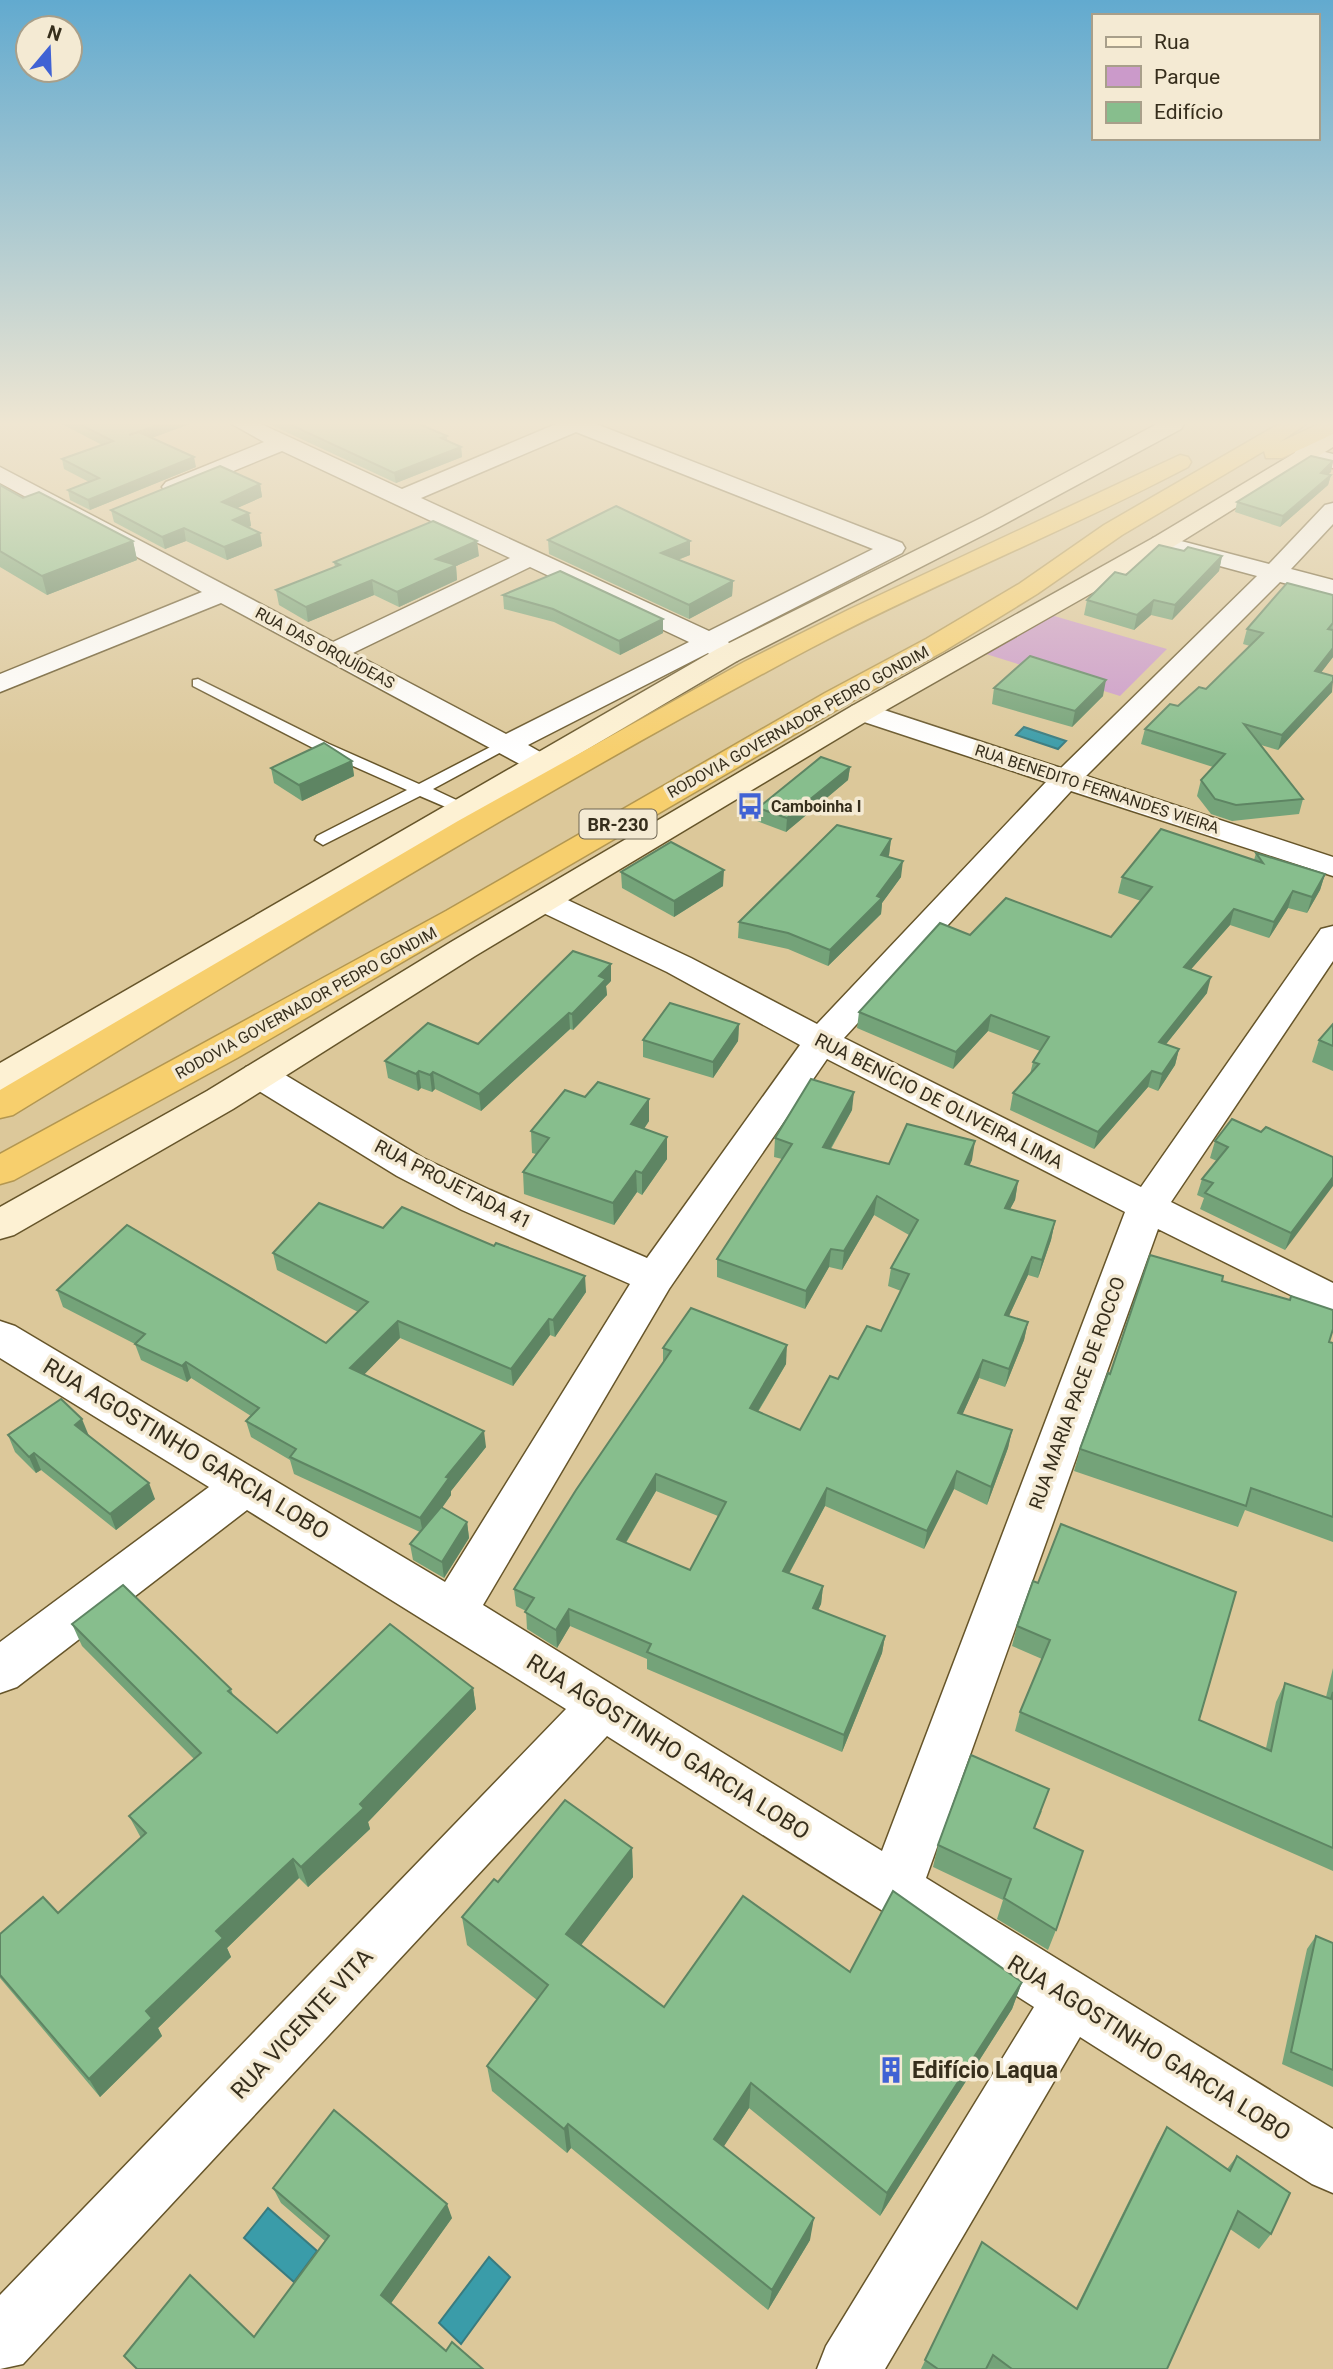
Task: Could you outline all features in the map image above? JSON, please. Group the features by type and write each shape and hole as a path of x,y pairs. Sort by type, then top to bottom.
{"highway":[{"name":"RODOVIA GOVERNADOR PEDRO GONDIM","path":"0,1106 379,878 755,667 954,569 1033,535"},
{"name":"RODOVIA GOVERNADOR PEDRO GONDIM","path":"0,1171 224,1050 824,705 935,645 1028,589 1106,535"}],"street":[{"name":"RUA DAS ORQUÍDEAS","path":"112,535 540,763"},
{"path":"482,535 719,648"},
{"path":"0,1079 540,763 719,648 893,548 859,535"},
{"path":"506,745 964,535"},
{"path":"0,1225 259,1076 463,948 545,902 862,712 1177,535"},
{"path":"453,1612 655,1278 821,1041 1066,779 1310,535"},
{"path":"1161,543 1333,588"},
{"path":"333,652 530,558"},
{"path":"0,684 223,593"},
{"name":"RUA BENEDITO FERNANDES VIEIRA","path":"862,712 1333,867"},
{"name":"RUA BENÍCIO DE OLIVEIRA LIMA","path":"545,902 679,965 821,1041 1333,1301"},
{"name":"RUA MARIA PACE DE ROCCO","path":"895,1889 1147,1207 1333,936"},
{"name":"RUA PROJETADA 41","path":"259,1076 432,1178 655,1278"},
{"name":"RUA AGOSTINHO GARCIA LOBO","path":"0,1337 247,1484 1333,2163"},
{"path":"0,1671 247,1484"},
{"name":"RUA VICENTE VITA","path":"0,2341 602,1706"},
{"path":"849,2369 1071,1999"}],"lane":[{"path":"198,683 418,791 461,808"},
{"path":"323,840 506,745"}],"green space":[{"path":"1044,613 1167,649 1120,696 986,654"}],"water":[{"path":"1024,727 1066,741 1058,749 1016,735"},
{"path":"268,2208 317,2251 294,2282 244,2238"},
{"path":"489,2257 510,2277 461,2344 439,2323"}],"building":[{"path":"0,535 121,535 133,541 42,576 0,551"},
{"path":"198,535 256,535 224,547"},
{"path":"400,535 463,535 477,541 436,559 456,565 397,592 372,580 306,607 276,590 340,565 334,562"},
{"path":"559,535 676,535 690,541 661,553 733,581 689,605 548,540"},
{"path":"1159,545 1184,551 1188,547 1222,556 1175,605 1154,600 1137,615 1087,600 1115,572 1126,575"},
{"path":"560,571 663,619 619,641 553,609 503,595"},
{"path":"1287,583 1333,595 1333,623 1328,629 1333,630 1333,648 1315,671 1333,676 1333,681 1282,735 1244,724 1303,799 1236,805 1215,799 1201,780 1225,754 1145,729 1170,704 1178,706 1199,687 1206,689 1263,633 1247,629"},
{"path":"1030,656 1106,680 1075,711 994,688"},
{"path":"324,743 352,761 299,785 271,768"},
{"path":"821,757 850,767 787,818 758,808"},
{"path":"837,825 891,839 881,855 903,861 877,896 882,898 830,950 788,933 739,922"},
{"path":"1161,829 1263,863 1256,853 1325,874 1312,897 1293,891 1274,922 1234,909 1184,967 1211,977 1159,1042 1179,1049 1162,1074 1152,1071 1098,1132 1013,1093 1039,1064 1033,1062 1049,1037 991,1015 956,1052 859,1012 940,923 970,935 1006,898 1111,937 1152,887 1122,877"},
{"path":"671,842 724,870 674,901 621,872"},
{"path":"573,951 611,964 599,976 606,979 572,1014 569,1013 479,1094 433,1072 430,1075 419,1071 416,1074 385,1061 428,1023 478,1044"},
{"path":"670,1003 739,1024 713,1062 643,1040"},
{"path":"1333,1024 1333,1046 1319,1040"},
{"path":"811,1079 854,1092 823,1147 889,1164 907,1124 975,1141 965,1164 1018,1181 1005,1208 1055,1221 1042,1260 1032,1257 1005,1315 1028,1322 1009,1369 983,1360 958,1413 1012,1430 991,1487 957,1471 927,1531 827,1488 783,1571 823,1586 813,1608 885,1636 844,1735 647,1652 651,1644 569,1609 556,1630 525,1612 534,1598 514,1589 576,1490 671,1351 663,1348 691,1308 787,1345 750,1408 800,1430 830,1376 838,1379 867,1326 881,1331 909,1274 891,1268 918,1220 877,1196 844,1251 831,1249 806,1291 717,1259 792,1144 775,1138","holes":["656,1474 726,1502 690,1570 617,1539"]},
{"path":"598,1082 649,1099 631,1124 667,1137 642,1173 636,1171 613,1203 523,1172 549,1138 531,1131 565,1090 585,1097"},
{"path":"1232,1119 1261,1132 1266,1127 1333,1157 1333,1177 1291,1233 1205,1193 1213,1183 1202,1179 1228,1147 1215,1141"},
{"path":"319,1203 383,1228 402,1207 494,1246 496,1243 585,1276 553,1320 549,1319 511,1369 398,1321 350,1368 484,1431 446,1477 449,1478 420,1518 290,1457 296,1449 246,1421 259,1408 186,1362 182,1366 135,1344 145,1334 57,1290 127,1225 326,1343 368,1302 273,1253"},
{"path":"1150,1255 1223,1276 1222,1281 1290,1300 1291,1296 1333,1310 1333,1329 1329,1342 1333,1343 1333,1517 1251,1488 1246,1506 1080,1449 1108,1373 1110,1374"},
{"path":"61,1399 82,1419 75,1425 149,1483 110,1514 34,1453 29,1457 8,1435"},
{"path":"441,1507 467,1522 442,1562 410,1544"},
{"path":"1061,1524 1236,1592 1199,1720 1271,1751 1285,1683 1331,1699 1333,1692 1333,1848 1020,1712 1050,1640 1017,1626 1033,1581 1038,1583"},
{"path":"123,1585 231,1689 228,1691 277,1733 390,1624 473,1688 360,1804 364,1808 301,1867 293,1859 216,1931 223,1938 146,2011 152,2018 89,2079 0,1975 0,1934 43,1897 58,1913 146,1833 129,1816 201,1753 72,1624"},
{"path":"971,1755 1049,1789 1034,1828 1083,1851 1056,1930 1004,1898 1011,1879 938,1845"},
{"path":"565,1800 632,1848 566,1934 664,2007 743,1896 850,1972 893,1891 1022,1982 887,2193 751,2083 714,2139 814,2218 772,2290 568,2124 564,2129 487,2066 548,1985 462,1917 494,1879 498,1882"},
{"path":"1316,1936 1333,1943 1333,2070 1291,2052"},
{"path":"334,2110 447,2204 381,2295 446,2351 452,2342 483,2369 137,2369 124,2356 190,2275 254,2337 329,2236 273,2188"},
{"path":"1167,2127 1230,2171 1237,2156 1290,2193 1271,2234 1238,2211 1167,2369 1012,2369 993,2355 986,2369 938,2369 925,2360 982,2242 1077,2309"}],"place":[{"name":"Camboinha I","path":"750,806"},
{"name":"Edifício Laqua","path":"891,2070"}]}
